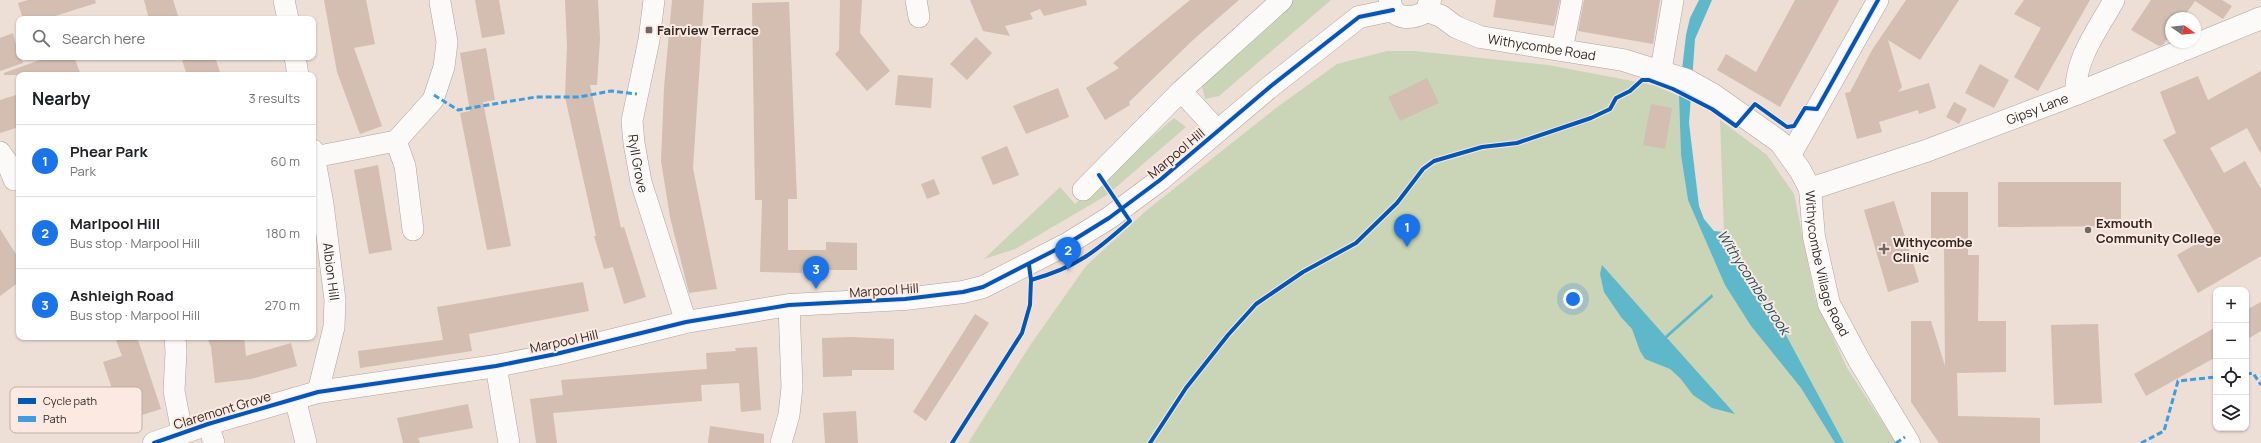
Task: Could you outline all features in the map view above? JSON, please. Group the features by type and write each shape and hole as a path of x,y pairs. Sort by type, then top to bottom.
{"street":[{"path":"284,0 287,16"},
{"name":"Ryll Grove","path":"654,0 649,40 632,121 634,143 641,182 686,322"},
{"path":"1083,190 1181,91 1282,0"},
{"path":"1562,50 1572,0"},
{"path":"1661,70 1674,0"},
{"path":"1790,154 1878,0"},
{"path":"2076,94 2076,81 2079,65 2114,0"},
{"path":"316,154 396,141 433,100 444,67 447,42 440,2"},
{"path":"1392,5 1399,15 1408,18 1417,17 1429,5"},
{"name":"Marpool Hill","path":"295,398 318,392 496,366 556,354 686,322 788,305 905,299 963,292 984,287 1068,244 1109,218 1160,180 1329,38 1359,17 1392,5"},
{"name":"Withycombe Road","path":"1429,5 1456,28 1480,37 1623,60 1661,70"},
{"name":"Gipsy Lane","path":"1810,189 1926,151 2076,94 2261,18"},
{"path":"296,60 298,72"},
{"name":"Withycombe Village Road","path":"1661,70 1687,80 1712,94 1780,142 1790,154 1810,189 1814,237 1829,304 1855,354 1909,443"},
{"name":"Marpool Hill","path":"1181,91 1218,131"},
{"path":"396,141 405,166 414,230"},
{"path":"0,152 7,162 14,180"},
{"name":"Albion Hill","path":"316,168 335,300 334,327 318,392"},
{"path":"781,443 789,415 792,387 788,305"},
{"path":"175,340 174,391 182,432"},
{"path":"496,366 509,443"},
{"path":"295,398 306,443"},
{"name":"Claremont Grove","path":"154,443 182,432 211,434 295,398"}],"green space":[{"path":"1292,0 1331,0 1219,96 1205,99 1201,82 1270,18"},
{"path":"1387,51 1415,51 1548,65 1653,85 1679,96 1681,155 1688,200 1751,326 1801,388 1835,443 968,443 1031,344 1086,266 1147,210 1276,108 1337,64"},
{"path":"1174,118 1186,127 1107,195 1015,249 984,259 1060,187 1075,204"},
{"path":"1720,120 1767,155 1794,194 1815,298 1847,368 1896,443 1844,443 1778,320 1727,253 1724,232"}],"water":[{"path":"1699,0 1712,0 1695,39 1689,123 1699,206 1704,219 1714,231 1724,232 1727,253 1758,291 1778,320 1844,443 1835,443 1801,388 1751,326 1725,285 1688,200 1681,155 1679,96 1686,35 1690,18"},
{"path":"1602,265 1665,336 1712,294 1713,297 1667,338 1735,414 1712,408 1693,395 1680,378 1670,369 1645,359 1640,351 1632,329 1621,317 1604,292 1600,274"}],"building":[{"path":"28,0 95,0 96,3 55,16 22,16 18,3"},
{"path":"144,0 173,0 178,16 148,16"},
{"path":"324,0 366,0 375,44 354,48 382,126 360,134 337,72"},
{"path":"475,0 499,0 505,34 482,38"},
{"path":"565,0 598,0 600,39 597,85 590,85 621,228 624,227 646,297 624,304 613,267 604,269 594,236 596,236 565,97 567,46"},
{"path":"672,0 704,0 693,168 717,289 689,293 670,217 661,161 664,88"},
{"path":"840,0 862,0 860,33 890,71 867,91 835,54 839,50"},
{"path":"970,0 1086,0 1087,5 1044,16 1040,9 1030,13 1033,19 1005,26 1010,36 983,31"},
{"path":"1190,0 1239,0 1194,39 1129,102 1130,105 1105,120 1086,88 1119,68 1113,63"},
{"path":"1496,0 1560,0 1554,26 1493,17"},
{"path":"1584,0 1660,0 1653,44 1578,31"},
{"path":"1795,0 1839,0 1780,107 1717,70 1726,54 1756,72"},
{"path":"1906,0 1959,0 1920,60 1888,40 1902,87 1898,92 1929,83 1936,108 1919,114 1918,110 1879,122 1882,132 1857,139 1845,93 1850,92 1872,50"},
{"path":"2024,0 2090,0 2038,91 2014,77 2041,28 2014,14"},
{"path":"2151,0 2222,0 2232,6 2223,19 2195,1 2187,12 2165,12 2165,42 2163,45 2159,46 2131,30"},
{"path":"789,2 797,199 788,199 788,250 826,250 826,242 857,243 857,270 802,270 802,273 760,272 762,200 755,200 752,3"},
{"path":"13,33 16,45 16,60 22,60 23,63 0,71 0,38"},
{"path":"976,37 992,53 967,80 950,64"},
{"path":"486,48 495,100 483,102 511,246 487,250 460,113 470,111 460,53"},
{"path":"40,60 75,60 80,72 16,72 16,75 4,75 4,73"},
{"path":"182,60 216,60 220,72 186,72"},
{"path":"1980,64 2009,80 1994,108 1965,93"},
{"path":"2261,71 2261,154 2247,128 2210,148 2224,173 2245,161 2261,189 2261,256 2198,293 2177,255 2215,233 2163,140 2176,133 2160,92 2198,76 2208,100"},
{"path":"898,75 933,78 931,108 895,105"},
{"path":"1427,78 1439,103 1400,121 1388,97"},
{"path":"1058,88 1069,117 1026,134 1013,106"},
{"path":"16,95 16,128 0,133 0,100"},
{"path":"1954,102 1967,109 1959,124 1946,117"},
{"path":"1651,104 1672,108 1665,149 1643,145"},
{"path":"1007,146 1019,175 993,185 981,157"},
{"path":"378,165 392,250 369,254 354,170"},
{"path":"934,179 940,194 927,199 921,184"},
{"path":"1998,182 2121,182 2121,226 1998,227"},
{"path":"1931,192 1968,192 1968,255 1979,255 1978,321 2006,321 2006,372 1957,373 1958,416 2040,418 2040,443 1939,443 1911,402 1911,321 1931,321 1945,366 1944,243 1931,243"},
{"path":"1894,201 1919,282 1888,292 1864,210"},
{"path":"0,229 16,254 16,284 0,296"},
{"path":"583,282 589,311 469,334 472,351 360,368 358,351 443,340 437,307"},
{"path":"2261,302 2261,331 2249,338 2249,323 2249,308"},
{"path":"975,314 989,323 926,421 913,412"},
{"path":"2098,324 2102,403 2054,405 2051,325"},
{"path":"2213,329 2213,359 2146,396 2134,374"},
{"path":"851,337 894,339 894,370 852,370 852,376 823,377 822,338"},
{"path":"116,340 138,340 161,409 142,415 142,387 111,387 103,362 122,356"},
{"path":"208,340 244,340 246,356 291,343 297,366 251,379 215,383 211,347"},
{"path":"757,347 761,410 741,412 739,383 701,385 702,401 553,413 557,443 536,443 530,399 563,395 561,380 707,369 706,353 736,351 735,348"},
{"path":"468,404 473,428 418,438 420,443 403,443 397,418"},
{"path":"856,411 858,443 825,443 823,413"},
{"path":"710,426 764,434 764,443 708,443"}],"marked path":[{"path":"434,95 458,110 536,97 579,97 611,91 637,94"},
{"path":"2249,374 2253,373 2261,385"},
{"path":"2141,443 2164,431 2178,381 2213,377"},
{"path":"1896,443 1905,437"}],"cycle path":[{"path":"1150,443 1186,388 1228,335 1256,304 1303,272 1356,243 1397,203 1423,169 1434,161 1482,147 1517,143 1591,118 1610,109 1616,98 1630,91 1642,80 1649,80 1673,89 1712,109 1736,126 1755,104 1787,127 1794,126 1805,108 1817,109 1878,0"},
{"path":"154,443 208,424 318,392 496,366 556,354 686,322 789,305 905,299 963,292 983,287 1067,244 1109,218 1160,180 1271,86 1359,17 1393,10"},
{"path":"1031,280 1061,270 1085,257 1130,221 1099,175"},
{"path":"952,443 1022,333 1030,305 1031,280 1029,265"}],"place":[{"name":"Fairview Terrace","path":"649,30"},
{"name":"Exmouth Community College","path":"2088,230"},
{"name":"Phear Park","path":"1407,247"},
{"name":"Withycombe Clinic","path":"1884,249"},
{"name":"Marlpool Hill","path":"1068,270"},
{"name":"Ashleigh Road","path":"816,289"}],"water label":[{"name":"Withycombe brook","path":"1754,282"}]}
